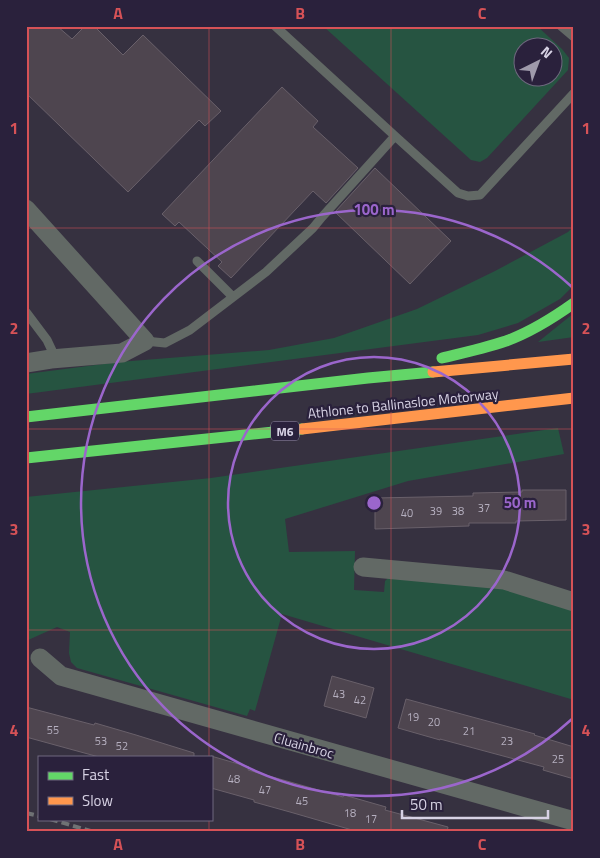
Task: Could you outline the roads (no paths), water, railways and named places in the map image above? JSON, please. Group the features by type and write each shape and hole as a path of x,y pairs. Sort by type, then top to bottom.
{"highway":[{"path":"368,378 505,341 537,327 574,303"},
{"name":"Athlone to Ballinasloe Motorway","path":"26,417 368,378 574,359"},
{"name":"Athlone to Ballinasloe Motorway","path":"26,458 574,398"}],"street":[{"path":"26,210 146,342 122,353 26,363"},
{"path":"363,567 504,580 574,602"},
{"name":"Cluainbroc","path":"40,658 61,676 574,821"}],"lane":[{"path":"275,26 458,192 468,196 480,195 574,93"},
{"path":"561,26 574,37"},
{"path":"146,342 165,342 190,330 266,272 313,228 395,136"},
{"path":"197,261 234,297"},
{"path":"26,312 47,340 56,359"}],"railway":[{"path":"26,813 38,816"},
{"path":"53,820 94,832"}]}
